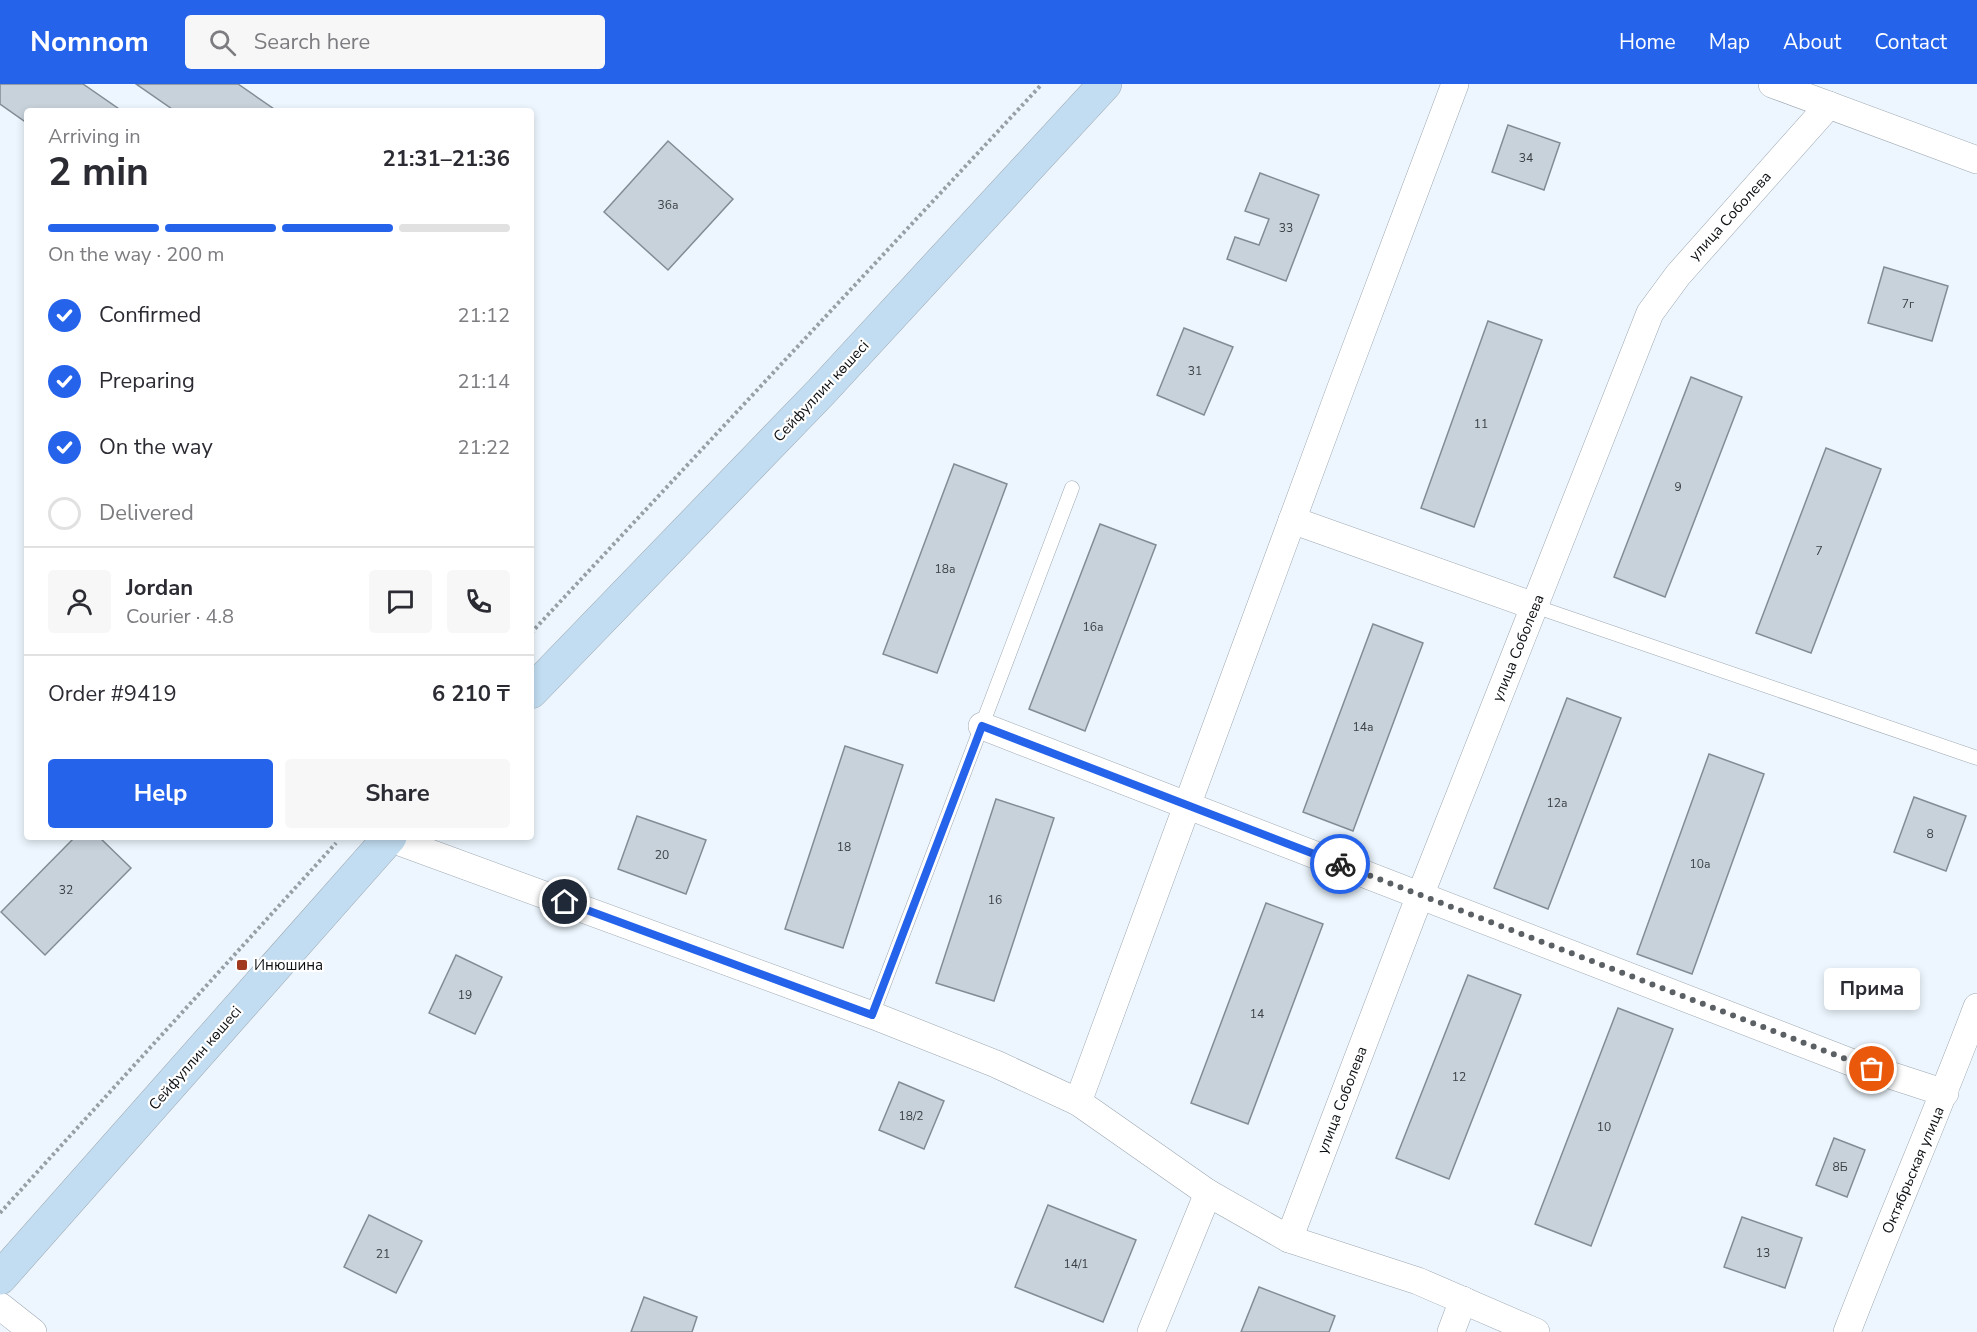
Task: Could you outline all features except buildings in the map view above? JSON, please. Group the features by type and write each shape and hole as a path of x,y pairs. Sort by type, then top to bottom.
{"main road":[{"name":"Сейфуллин көшесі","path":"534,689 821,392 1105,84"},
{"name":"Сейфуллин көшесі","path":"0,1278 387,840"}],"street":[{"path":"1078,1102 1455,84"},
{"path":"1772,84 1977,160"},
{"name":"улица Соболева","path":"1289,1239 1420,896 1650,313 1678,275 1829,105"},
{"path":"1292,520 1534,606"},
{"path":"982,726 1853,1063 1945,1093"},
{"path":"398,840 872,1015 996,1064 1078,1102 1208,1193 1289,1239 1418,1281 1536,1332"},
{"name":"Октябрьская улица","path":"1847,1332 1945,1093 1977,1007"},
{"path":"1150,1332 1208,1193"},
{"path":"1451,1332 1463,1300"},
{"path":"0,1306 33,1332"}],"lane":[{"path":"872,1015 1072,488"},
{"path":"1534,606 1977,758"}],"path":[{"path":"534,630 1042,84"},
{"path":"0,1213 338,840"}],"way so far":[{"path":"1340,864 1872,1069"}],"place":[{"name":"Инюшина","path":"242,965"},
{"name":"Прима","path":"1872,1069"}],"route":[{"path":"565,902 872,1015 982,726 1340,864"}]}
